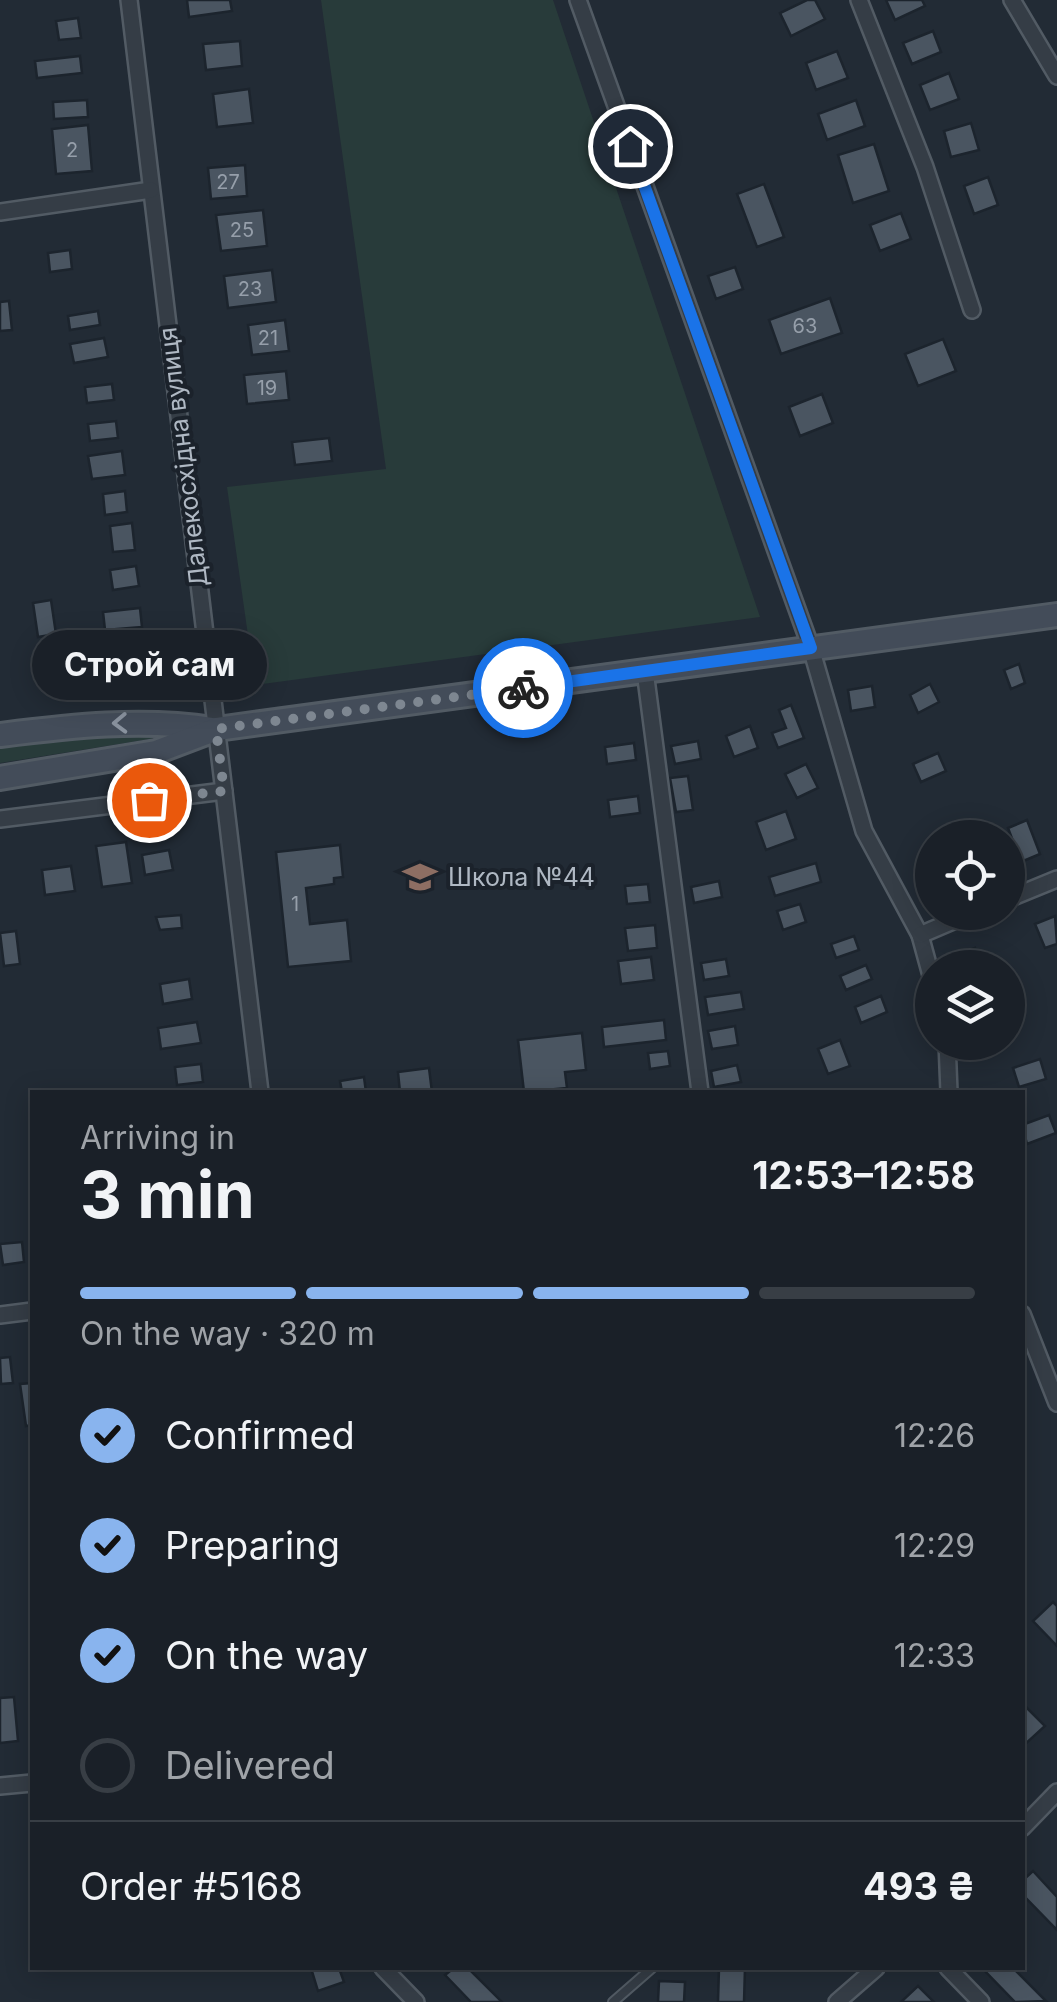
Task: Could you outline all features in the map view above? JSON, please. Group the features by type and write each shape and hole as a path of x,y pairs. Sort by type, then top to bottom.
{"main road":[{"path":"0,778 156,752 216,729 1057,615"},
{"path":"0,735 78,725 166,722 216,729"}],"street":[{"name":"Далекосхідна вулиця","path":"129,0 260,1090"},
{"path":"578,0 811,648 864,831 920,934 924,950"},
{"path":"859,0 925,167 972,310"},
{"path":"1012,0 1057,76"},
{"path":"0,212 151,190"},
{"path":"645,671 700,1090"},
{"path":"0,819 224,791"},
{"path":"1025,892 1057,879"},
{"path":"920,934 930,930"},
{"path":"948,1060 949,1090"},
{"path":"0,1315 30,1312"},
{"path":"1025,1322 1057,1403"},
{"path":"0,1786 30,1782"},
{"path":"1025,1825 1057,1792"},
{"path":"385,1970 416,2002"},
{"path":"837,2002 874,1970"},
{"path":"950,1970 981,2002"}],"lane":[{"path":"613,2002 650,1970"}],"green space":[{"path":"321,0 553,0 760,617 255,685 227,487 386,469"},
{"path":"169,730 169,736 0,763 0,747"}],"building":[{"path":"187,0 230,0 232,11 189,17"},
{"path":"815,0 825,19 791,36 780,13"},
{"path":"886,0 922,0 925,6 895,20"},
{"path":"78,18 81,38 59,40 56,21"},
{"path":"933,31 941,52 912,64 903,43"},
{"path":"240,41 242,66 206,70 203,44"},
{"path":"837,51 848,78 816,90 806,63"},
{"path":"80,56 82,73 37,78 35,61"},
{"path":"949,73 959,99 930,110 920,85"},
{"path":"249,89 253,123 217,127 213,94"},
{"path":"87,100 88,117 54,119 53,102"},
{"path":"856,100 865,126 827,140 818,114"},
{"path":"971,123 979,150 951,157 944,131"},
{"path":"88,125 92,171 56,174 52,129"},
{"path":"874,144 889,191 853,203 838,155"},
{"path":"245,165 247,196 211,199 208,168"},
{"path":"988,177 998,205 974,214 964,186"},
{"path":"764,184 784,237 757,247 737,194"},
{"path":"263,210 267,246 221,251 216,215"},
{"path":"901,213 911,239 880,251 870,225"},
{"path":"70,250 72,269 50,272 48,253"},
{"path":"735,267 743,289 716,299 708,276"},
{"path":"272,270 276,302 228,308 224,276"},
{"path":"830,298 842,333 781,354 769,320"},
{"path":"9,301 12,330 0,331 0,302"},
{"path":"98,311 100,325 70,330 68,316"},
{"path":"285,320 289,351 252,355 248,325"},
{"path":"104,338 108,357 74,363 70,344"},
{"path":"943,339 956,371 918,386 905,354"},
{"path":"286,371 289,400 247,404 244,375"},
{"path":"112,384 114,400 87,403 85,387"},
{"path":"822,394 833,423 800,436 789,407"},
{"path":"116,421 118,438 90,441 88,424"},
{"path":"329,438 332,461 295,465 292,442"},
{"path":"122,451 125,475 92,479 88,456"},
{"path":"125,491 127,512 105,515 103,494"},
{"path":"132,523 135,550 113,552 110,526"},
{"path":"136,566 139,586 113,590 110,570"},
{"path":"51,600 56,634 38,637 33,603"},
{"path":"140,608 142,627 105,630 103,612"},
{"path":"1019,664 1025,683 1011,689 1004,670"},
{"path":"930,684 939,702 918,713 910,695"},
{"path":"872,686 875,707 851,711 848,690"},
{"path":"791,705 804,738 778,748 772,733 786,728 779,710"},
{"path":"750,726 758,748 734,757 726,736"},
{"path":"698,741 701,759 675,764 671,746"},
{"path":"634,743 636,760 607,764 605,747"},
{"path":"938,753 946,771 921,782 913,764"},
{"path":"806,764 818,788 797,798 785,774"},
{"path":"688,776 693,810 676,812 670,778"},
{"path":"638,796 640,813 610,817 608,800"},
{"path":"786,811 796,839 766,850 756,822"},
{"path":"1025,821 1040,854 1025,860"},
{"path":"126,842 132,883 102,887 96,846"},
{"path":"340,845 343,877 334,878 334,884 306,888 310,924 347,920 351,961 288,967 276,852"},
{"path":"169,850 173,870 145,875 142,855"},
{"path":"816,863 821,882 775,896 769,877"},
{"path":"71,866 75,891 45,895 42,870"},
{"path":"719,881 722,897 694,903 691,887"},
{"path":"648,884 650,902 627,904 625,886"},
{"path":"800,904 806,922 783,930 777,911"},
{"path":"181,915 182,928 160,930 156,917"},
{"path":"1055,916 1057,944 1045,948 1035,924"},
{"path":"655,925 657,948 628,951 625,928"},
{"path":"16,931 20,964 4,966 0,933"},
{"path":"854,936 859,950 836,958 831,944"},
{"path":"651,957 654,980 621,984 618,961"},
{"path":"726,959 729,976 704,980 701,963"},
{"path":"866,965 872,979 846,990 840,976"},
{"path":"189,979 192,999 163,1004 160,984"},
{"path":"741,992 744,1009 708,1015 705,997"},
{"path":"881,996 887,1012 861,1023 855,1007"},
{"path":"664,1020 666,1040 604,1047 602,1027"},
{"path":"197,1022 201,1043 161,1049 158,1028"},
{"path":"735,1026 738,1045 712,1049 708,1031"},
{"path":"582,1033 586,1070 565,1072 567,1088 524,1090 518,1040"},
{"path":"840,1040 850,1066 828,1074 818,1049"},
{"path":"668,1051 670,1066 650,1069 648,1053"},
{"path":"1040,1059 1046,1079 1019,1087 1013,1068"},
{"path":"201,1064 203,1082 177,1085 175,1067"},
{"path":"737,1065 741,1082 714,1087 711,1071"},
{"path":"429,1068 432,1090 400,1090 398,1072"},
{"path":"364,1077 366,1090 342,1090 340,1081"},
{"path":"1049,1115 1056,1133 1027,1144 1025,1124"},
{"path":"22,1242 24,1262 3,1265 0,1244"},
{"path":"10,1357 13,1383 1,1384 0,1358"},
{"path":"30,1383 30,1425 26,1426 20,1384"},
{"path":"1053,1602 1057,1606 1057,1646 1033,1621"},
{"path":"14,1697 18,1741 0,1743 0,1698"},
{"path":"1025,1706 1045,1726 1025,1744"},
{"path":"1033,1871 1057,1897 1057,1930 1025,1897 1025,1878"},
{"path":"312,1970 340,1970 344,1982 318,1991"},
{"path":"451,1970 470,1970 502,2002 471,2002 445,1975"},
{"path":"719,1970 745,1970 744,2002 718,2002"},
{"path":"984,1970 1015,1970 1046,2001 1015,2002"},
{"path":"659,1981 685,1982 684,2002 658,2002"},
{"path":"918,1986 934,2002 901,2002"}],"way so far":[{"path":"149,800 224,791 216,729 523,688"}],"place":[{"name":"Строй сам","path":"149,800"},
{"name":"Школа №44","path":"420,877"}],"route":[{"path":"523,688 811,648 630,146"}]}
